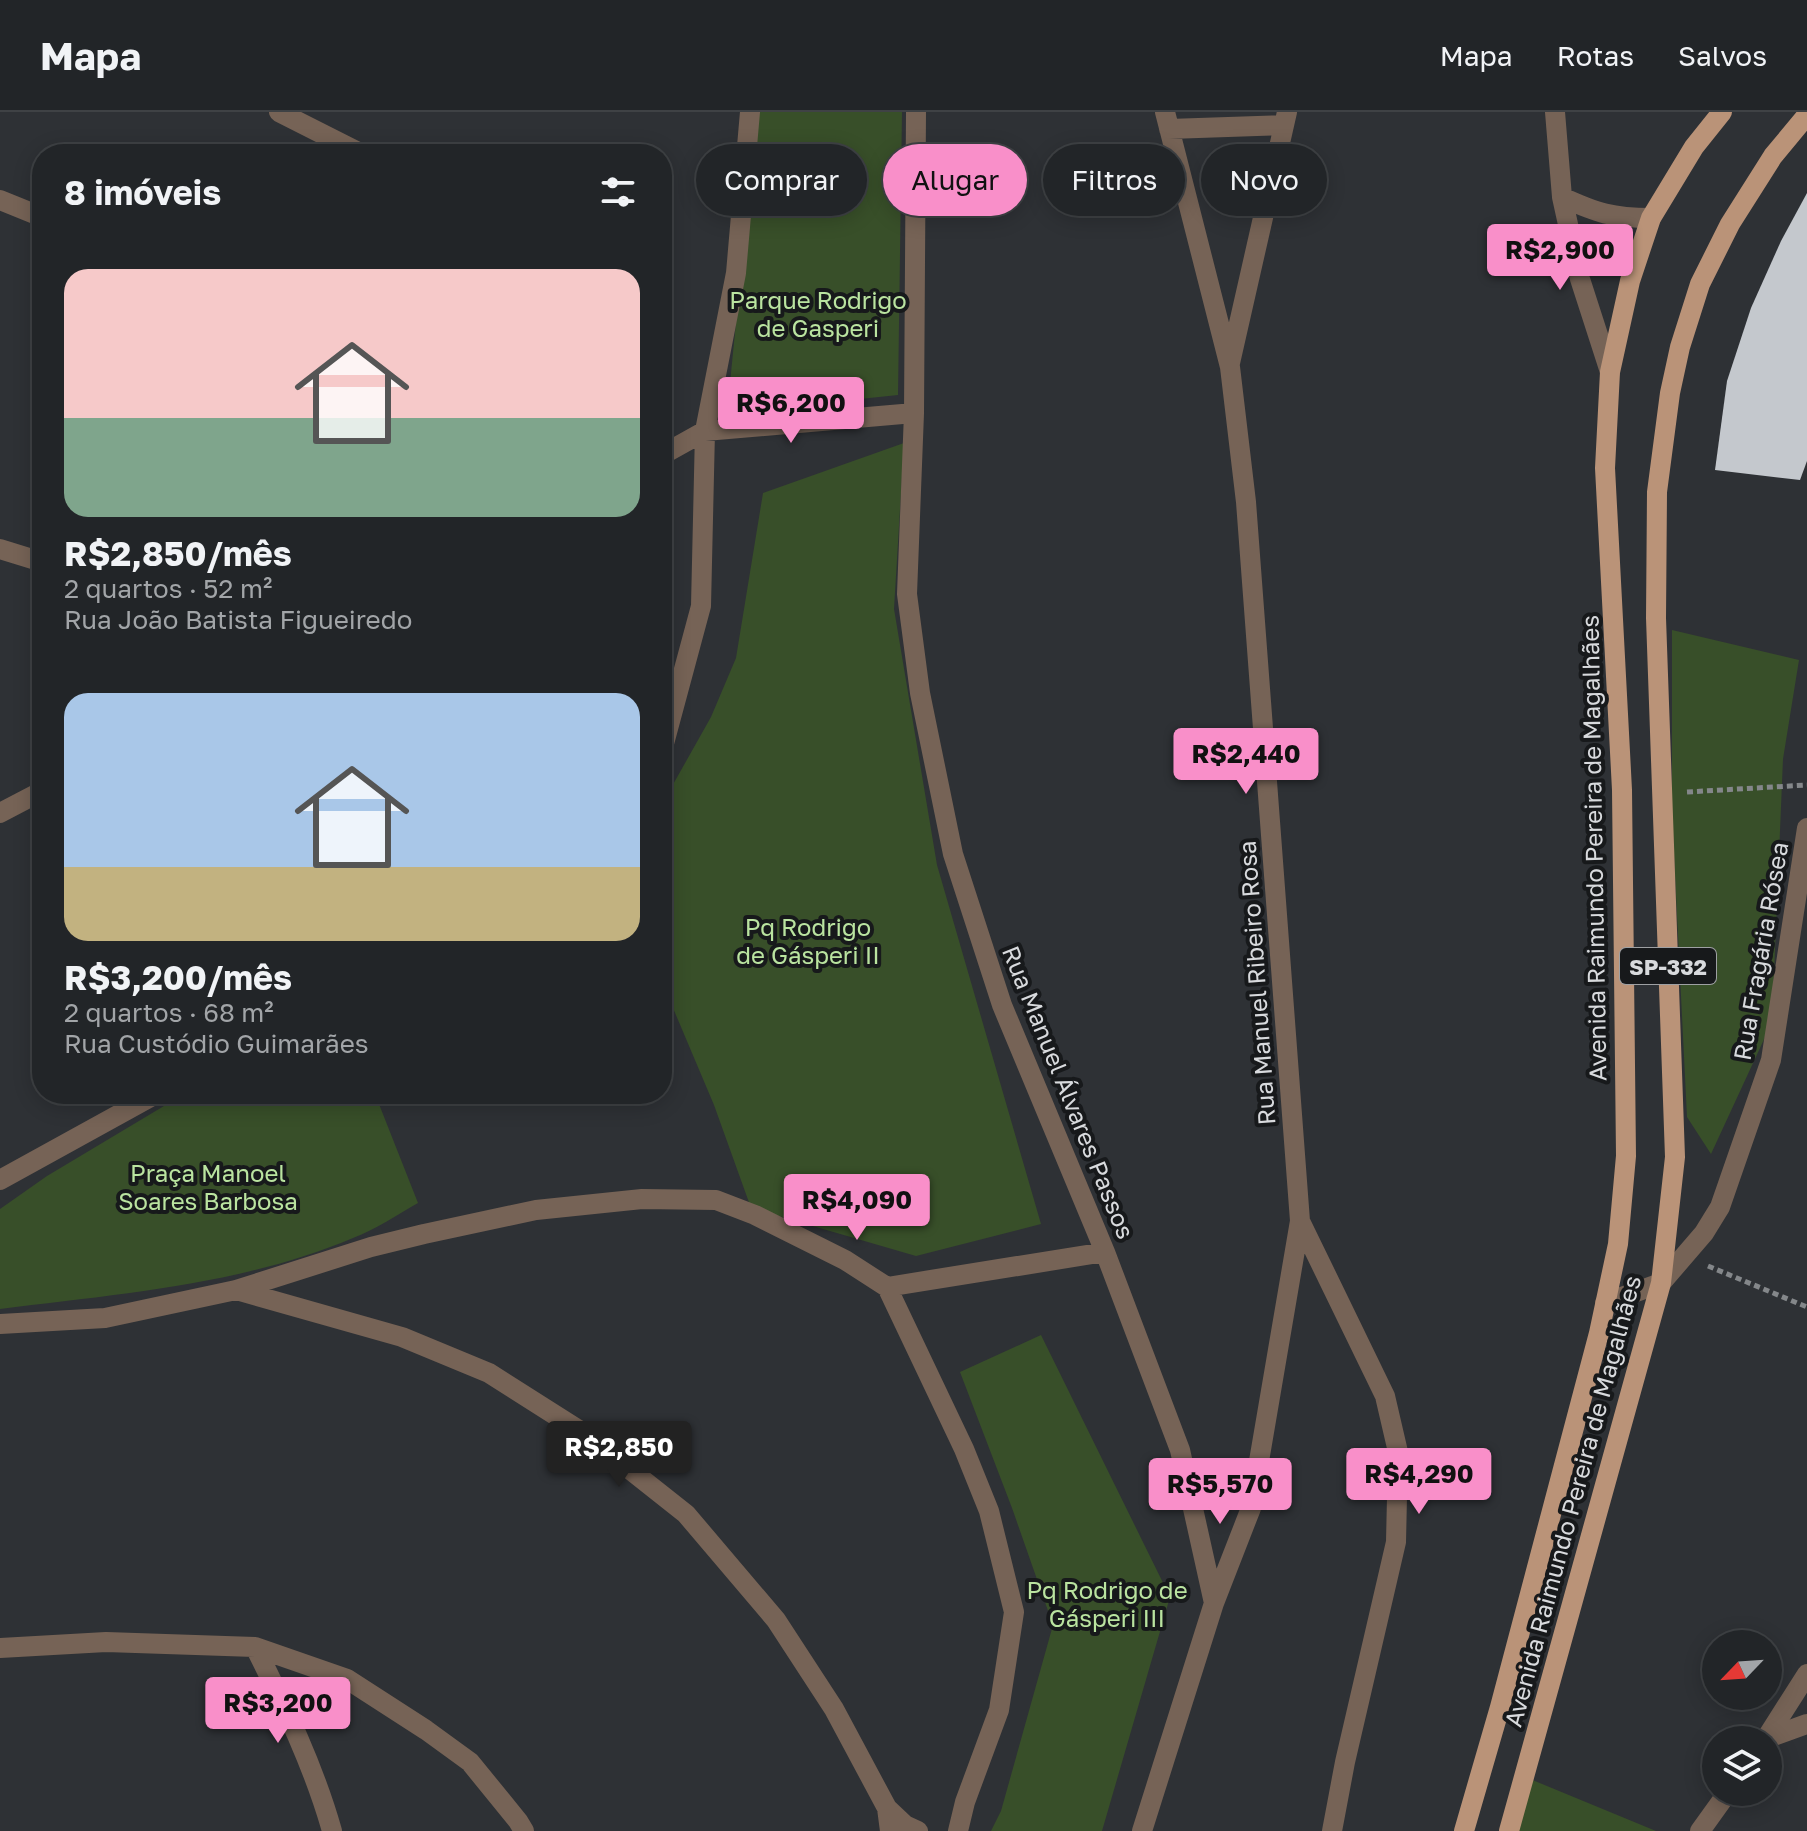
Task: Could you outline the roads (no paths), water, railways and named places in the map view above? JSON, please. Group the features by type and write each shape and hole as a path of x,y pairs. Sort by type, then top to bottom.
{"main road":[{"name":"Avenida Raimundo Pereira de Magalhães","path":"1464,1831 1508,1677 1618,1244 1626,1156 1622,790 1605,468 1610,372 1630,281 1651,218 1694,147 1722,112"},
{"name":"Avenida Raimundo Pereira de Magalhães","path":"1509,1831 1661,1283 1675,1157 1656,618 1657,492 1673,378 1700,284 1730,224 1773,156 1807,115"}],"street":[{"path":"279,112 342,144"},
{"path":"672,714 701,606 705,431 736,273 750,112"},
{"name":"Rua Manuel Álvares Passos","path":"916,112 914,413 907,594 920,693 953,854 1002,1005 1105,1252 1180,1450 1214,1603"},
{"path":"1555,112 1562,197 1580,279 1610,372"},
{"path":"1167,121 1286,118 1230,367"},
{"name":"Rua Manuel Ribeiro Rosa","path":"1167,121 1230,367 1246,502 1300,1221 1385,1396 1398,1452 1396,1542 1332,1831"},
{"path":"1562,197 1599,214 1651,218"},
{"path":"0,200 32,213"},
{"path":"672,449 705,431 914,413"},
{"path":"0,549 32,559"},
{"path":"0,813 32,796"},
{"name":"Rua Fragária Rósea","path":"1605,1303 1661,1283 1704,1233 1720,1207 1771,1060 1807,828"},
{"path":"0,1180 138,1104"},
{"path":"0,1324 105,1318 236,1290 371,1247 424,1234 536,1210 642,1199 716,1200 755,1215 845,1260 887,1287 964,1449 989,1511 1014,1612 999,1710 965,1802 958,1831"},
{"path":"1142,1831 1214,1603 1251,1508 1300,1221"},
{"path":"887,1287 1105,1252"},
{"path":"236,1290 402,1337 489,1373 585,1434 686,1514 776,1620 834,1709 887,1808 905,1825 918,1831"},
{"path":"0,1648 106,1642 255,1647 347,1679 470,1762 524,1831"},
{"path":"255,1647 290,1717 313,1772 332,1831"},
{"path":"1774,1726 1807,1674"},
{"path":"1782,1734 1807,1724"},
{"path":"1700,1831 1718,1806"},
{"path":"887,1808 890,1831"}],"park label":[{"name":"Parque Rodrigo de Gasperi","path":"818,313"},
{"name":"Pq Rodrigo de Gásperi II","path":"808,940"},
{"name":"Praça Manoel Soares Barbosa","path":"208,1186"},
{"name":"Pq Rodrigo de Gásperi III","path":"1107,1603"}]}
